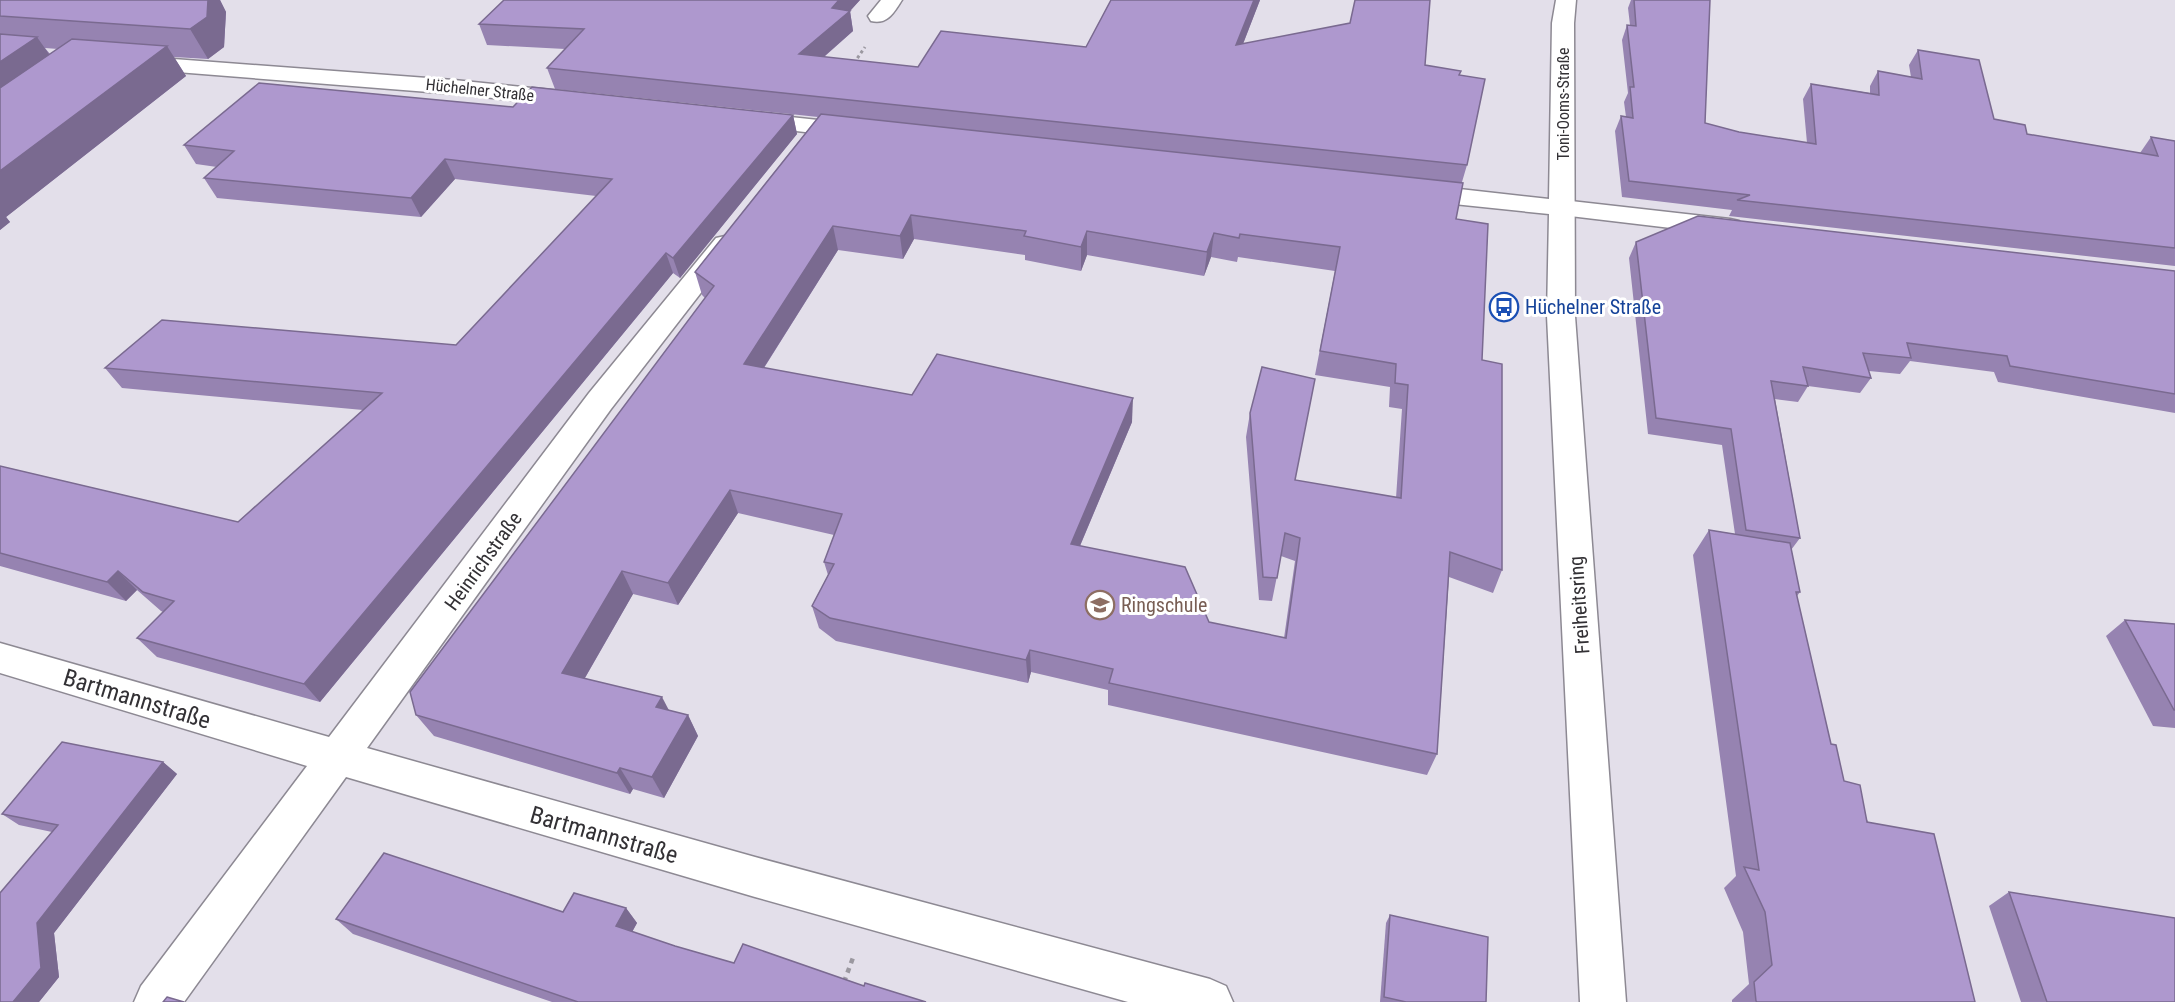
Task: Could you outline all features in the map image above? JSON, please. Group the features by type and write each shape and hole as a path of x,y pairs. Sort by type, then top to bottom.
{"street":[{"name":"Toni-Ooms-Straße","path":"1562,208 1563,23 1566,0"},
{"name":"Hüchelner Straße","path":"111,61 454,87 593,102"},
{"path":"731,117 879,134"},
{"path":"796,154 818,127"},
{"path":"1393,190 1755,230"},
{"name":"Freiheitsring","path":"1562,208 1561,316 1603,1002"},
{"name":"Heinrichstraße","path":"157,1002 600,401 745,219"},
{"name":"Bartmannstraße","path":"0,658 338,759 871,911 1210,1002"}],"path":[{"path":"818,127 824,106 881,24 885,8"}],"building":[{"path":"0,0 208,0 207,17 190,29 0,16"},
{"path":"504,0 839,0 832,8 850,11 799,54 918,67 941,31 1086,47 1111,0 1254,0 1236,45 1350,23 1355,0 1430,0 1425,65 1461,71 1459,75 1485,79 1467,165 547,68 584,29 479,24"},
{"path":"1634,0 1710,0 1705,123 1739,132 1816,144 1811,84 1879,95 1878,71 1922,79 1918,50 1979,60 1994,119 2025,125 2027,134 2158,156 2151,137 2175,141 2175,248 1737,200 1750,195 1629,181 1621,116 1633,118 1630,87 1634,87 1627,25 1636,26"},
{"path":"0,34 37,37 0,62"},
{"path":"72,39 167,46 0,171 0,88"},
{"path":"259,83 513,107 532,87 793,115 673,258 666,253 304,684 137,638 174,601 143,592 118,571 107,582 0,553 0,466 238,522 382,393 105,368 162,320 456,345 612,179 445,159 411,198 204,178 234,151 184,145"},
{"path":"821,114 1463,183 1456,219 1488,224 1482,360 1502,364 1502,570 1450,552 1437,754 1109,683 1113,669 1030,650 1026,660 830,618 812,606 834,564 824,562 842,514 730,490 668,583 622,571 562,673 662,697 656,707 688,715 652,777 620,768 617,773 416,715 410,692 714,286 695,272","holes":["911,215 1026,231 1024,236 1081,247 1087,231 1207,252 1214,233 1239,238 1240,234 1340,247 1320,351 1396,364 1395,383 1408,385 1401,498 1295,480 1315,379 1262,367 1250,413 1263,577 1277,578 1285,533 1300,538 1286,638 1209,622 1185,567 1071,544 1133,398 937,354 912,395 744,364 833,226 900,236"]},
{"path":"1698,216 2175,271 2175,394 2010,366 2007,356 1907,343 1911,358 1863,353 1871,378 1803,367 1808,386 1771,381 1800,538 1746,530 1731,429 1656,418 1636,242"},
{"path":"1709,530 1790,543 1800,592 1796,592 1831,744 1836,745 1844,781 1860,785 1867,822 1934,834 1975,1002 1756,1001 1754,982 1772,965 1765,912 1744,867 1759,870"},
{"path":"2125,620 2175,624 2175,710 2174,710"},
{"path":"62,742 163,762 37,923 41,968 13,1002 0,1002 0,893 58,825 2,814"},
{"path":"384,853 563,912 574,893 626,908 616,926 734,963 743,944 864,986 865,983 926,1002 578,1002 336,919"},
{"path":"2009,892 2175,918 2175,1002 2047,1002"},
{"path":"1390,915 1488,937 1486,1002 1406,1002 1384,997"},
{"path":"167,997 184,1002 163,1002"}],"place":[{"name":"Hüchelner Straße","path":"1504,307"},
{"name":"Ringschule","path":"1100,605"}]}
